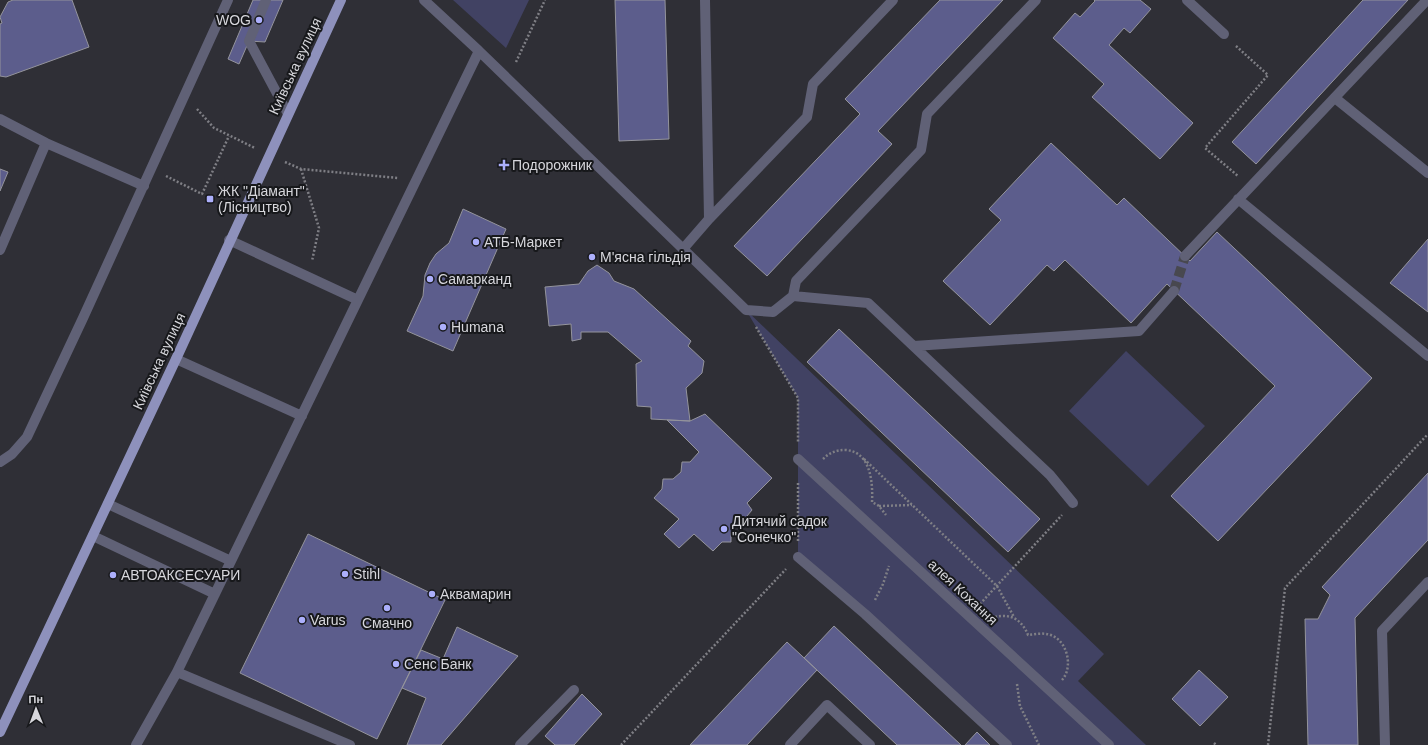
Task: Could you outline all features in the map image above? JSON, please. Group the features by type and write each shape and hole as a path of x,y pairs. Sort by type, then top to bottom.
{"main road":[{"name":"Київська вулиця","path":"0,732 176,359 229,240 341,0"}],"street":[{"path":"0,462 12,454 27,438 152,170 228,0"},
{"path":"266,0 249,41 288,114"},
{"path":"424,0 479,51 746,310 773,312 793,296 796,281 921,150 927,114 1036,0"},
{"path":"705,0 709,219"},
{"path":"683,249 709,219 806,117 813,84 893,0"},
{"path":"1188,0 1224,34"},
{"path":"1185,256 1427,0"},
{"path":"136,745 177,672 479,51"},
{"path":"1335,98 1428,173"},
{"path":"0,119 46,143 144,186"},
{"path":"0,250 46,143"},
{"path":"1238,199 1428,356"},
{"path":"229,240 358,300"},
{"path":"914,346 1139,331 1174,291"},
{"path":"793,296 868,303 1050,475 1073,503"},
{"path":"176,359 302,416"},
{"name":"алея Кохання","path":"798,459 1110,745"},
{"path":"108,504 231,561"},
{"path":"93,536 215,594"},
{"path":"798,557 865,614 1006,745"},
{"path":"1385,745 1382,631 1428,582"},
{"path":"177,672 350,745"},
{"path":"520,745 574,690"},
{"path":"790,745 828,705 870,745"}],"path":[{"path":"508,79 545,0"},
{"path":"1224,34 1268,75 1205,148 1250,187"},
{"path":"185,97 214,128 300,169 417,180"},
{"path":"152,170 202,194 229,136"},
{"path":"300,169 319,228 309,277"},
{"path":"621,745 798,557 798,398 746,310"},
{"path":"1268,745 1285,588 1428,434"},
{"path":"860,455 997,586 1014,617"},
{"path":"969,616 1073,503"},
{"path":"879,506 913,506"},
{"path":"980,626 987,620 996,616 1004,615 1014,617 1020,621 1028,635 1045,634 1060,640 1068,660 1068,669 1065,677 1051,691"},
{"path":"1019,662 1016,682 1020,706 1039,745"}],"shaded area":[{"path":"453,0 529,0 506,48"},
{"path":"746,310 1104,654 1078,681 1146,745 1007,745 798,557 798,398"},
{"path":"1126,351 1205,426 1148,486 1069,411"}],"building":[{"path":"13,0 72,0 89,47 6,77 0,76 0,24 2,23 0,17 8,2"},
{"name":"WOG","path":"253,0 283,0 265,42 249,41 239,64 228,59"},
{"path":"615,0 665,0 669,139 619,141"},
{"path":"940,0 1003,0 878,131 892,144 767,276 734,246 860,114 845,99"},
{"path":"1094,0 1140,0 1151,9 1130,33 1124,28 1109,45 1193,123 1160,159 1092,97 1104,84 1053,38 1075,13 1080,17 1095,1"},
{"path":"1363,0 1408,0 1256,164 1232,142"},
{"path":"1051,143 1117,205 1124,198 1190,261 1217,232 1372,378 1218,541 1171,496 1275,386 1167,284 1131,323 1065,260 1054,271 1047,265 990,325 943,281 1001,220 989,209"},
{"path":"0,169 8,172 0,191"},
{"path":"463,209 506,229 453,351 407,331 423,296 425,275 430,263 436,254 449,243"},
{"path":"1428,239 1428,312 1390,283"},
{"path":"597,265 609,273 614,281 634,289 691,341 688,346 704,361 702,373 686,388 690,421 651,419 651,407 637,406 636,364 642,361 608,332 581,332 581,339 572,341 571,324 549,326 545,287 579,284 588,271"},
{"path":"839,329 1040,519 1008,552 807,362"},
{"path":"705,414 772,478 747,503 752,510 747,516 748,524 739,524 731,532 731,542 722,542 713,551 694,534 679,548 664,534 679,519 654,498 662,489 663,479 673,479 681,472 682,462 690,462 699,452 667,420 690,421"},
{"path":"1428,473 1428,540 1355,618 1358,745 1308,745 1305,619 1318,619 1330,595 1322,587"},
{"path":"308,534 445,600 377,739 240,673"},
{"path":"834,626 961,745 897,745 804,658"},
{"path":"457,627 518,656 441,745 407,745 426,698 402,688 421,650 443,659"},
{"path":"787,642 817,670 747,745 690,745"},
{"path":"1199,670 1228,697 1200,726 1172,699"},
{"path":"582,694 602,714 574,745 555,745 545,736"},
{"path":"977,732 990,745 965,745"}],"tunnel":[{"path":"1174,291 1185,256"}],"place":[{"name":"WOG","path":"259,20"},
{"name":"Подорожник","path":"504,165"},
{"name":"ЖК \"Діамант\" (Лісництво)","path":"210,199"},
{"name":"АТБ-Маркет","path":"476,242"},
{"name":"М'ясна гільдія","path":"592,257"},
{"name":"Самарканд","path":"430,279"},
{"name":"Humana","path":"443,327"},
{"name":"Дитячий садок \"Сонечко\"","path":"724,529"},
{"name":"Stihl","path":"345,574"},
{"name":"АВТОАКСЕСУАРИ","path":"113,575"},
{"name":"Аквамарин","path":"432,594"},
{"name":"Смачно","path":"387,608"},
{"name":"Varus","path":"302,620"},
{"name":"Сенс Банк","path":"396,664"}]}
